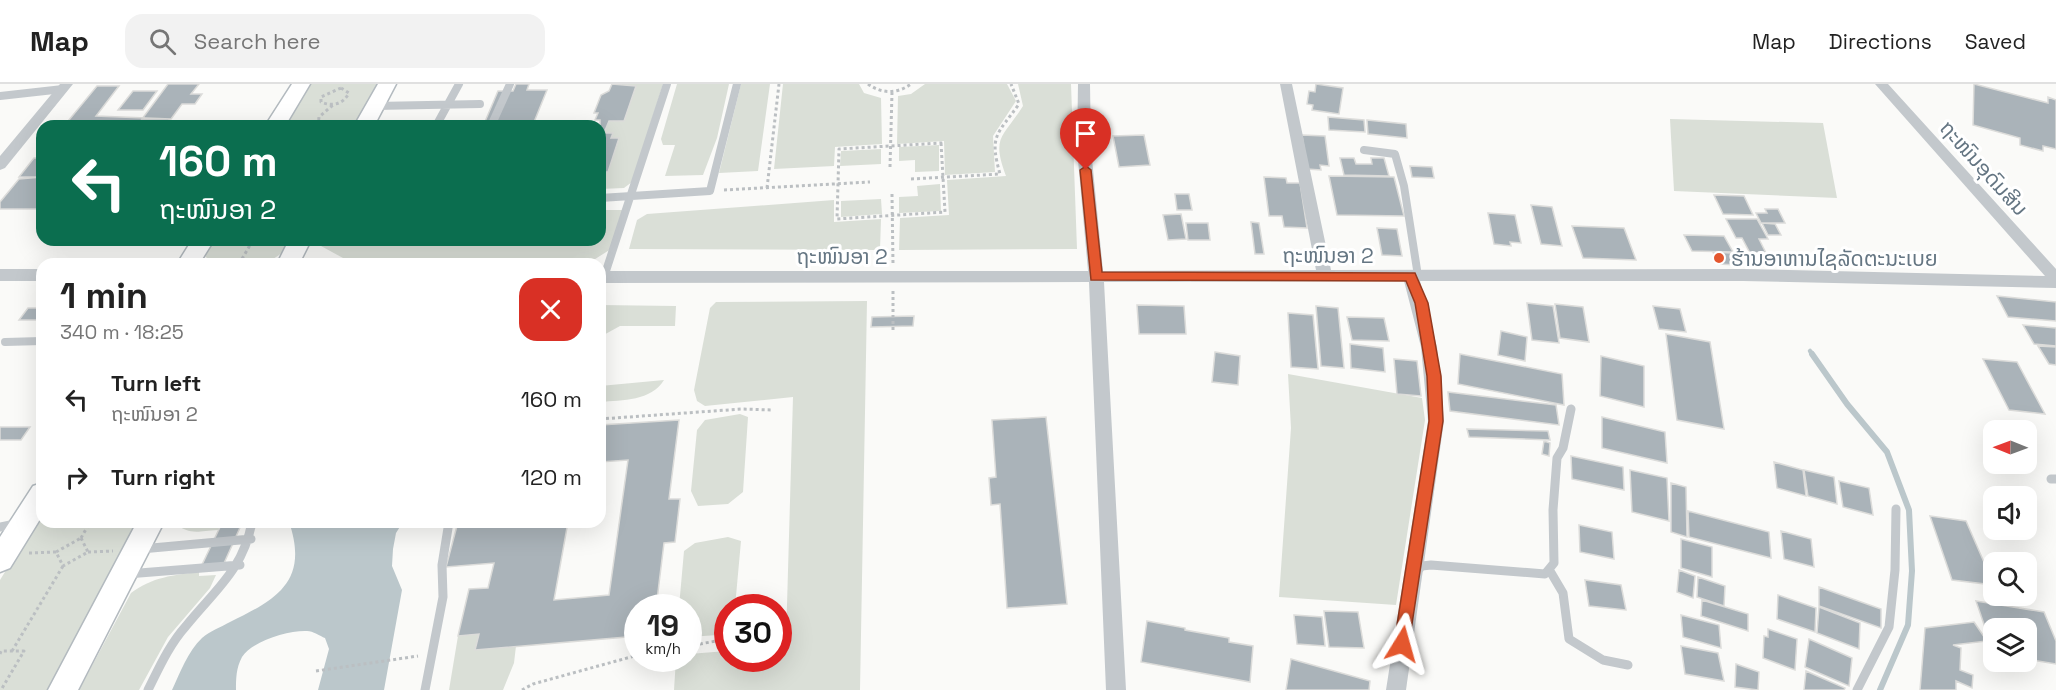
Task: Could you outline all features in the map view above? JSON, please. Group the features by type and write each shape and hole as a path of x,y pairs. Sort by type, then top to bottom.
{"street":[{"path":"278,120 301,84"},
{"path":"367,120 387,84"},
{"path":"1084,84 1084,149 1096,276 1116,690"},
{"path":"1286,84 1325,276"},
{"name":"ຖະໜົນອຸດົມສິນ","path":"1881,84 2056,281"},
{"path":"38,120 65,87"},
{"path":"0,165 36,122"},
{"name":"ຖະໜົນອາ 2","path":"606,276 1743,274 2056,281"},
{"path":"0,275 36,275"},
{"path":"1396,690 1436,421 1434,376 1414,276"},
{"path":"0,560 36,503"},
{"path":"63,690 148,528"}],"lane":[{"path":"439,120 459,84"},
{"path":"494,120 510,84"},
{"path":"606,265 631,197 667,84"},
{"path":"606,198 710,191 737,84"},
{"path":"0,96 65,87"},
{"path":"375,106 480,104"},
{"path":"1364,150 1395,154 1404,186 1414,276"},
{"path":"5,342 36,341"},
{"path":"1412,576 1422,566 1431,565 1533,575 1550,571 1554,563 1553,510 1557,458 1563,447 1571,409"},
{"path":"1857,690 1889,627 1895,570 1896,509"},
{"path":"0,527 26,519"},
{"path":"148,690 175,640 231,579 240,565 251,539 252,528"},
{"path":"425,690 443,597 442,565 448,528"},
{"path":"136,550 251,539"},
{"path":"123,574 240,565"},
{"path":"1550,571 1560,579 1563,589 1569,639 1603,660 1628,665"}],"path":[{"path":"341,88 344,84"},
{"path":"768,188 779,84"},
{"path":"868,84 876,90 892,92 911,84"},
{"path":"911,179 1000,174 994,153 994,141 1018,104 1011,84"},
{"path":"319,120 319,117 333,105 349,96 348,90 341,88 327,92 321,97 323,104 333,105"},
{"path":"890,167 892,92"},
{"path":"941,143 943,177 945,212 837,219 839,149 941,143"},
{"path":"710,191 870,182"},
{"path":"892,194 893,330"},
{"path":"606,419 742,409 773,410"},
{"path":"63,566 56,552 81,538 87,528"},
{"path":"12,651 63,566 88,552 81,538"},
{"path":"0,654 24,651 2,690"},
{"path":"316,671 406,658"},
{"path":"522,690 533,684 624,659"}],"shaded area":[{"path":"307,84 380,84 360,120 285,120"},
{"path":"622,84 663,84 632,182 624,188 606,189 606,172 608,172 619,139 611,138 613,134 606,133 606,128 609,121 624,121 636,87 621,86"},
{"path":"677,84 729,84 717,138 703,175 665,176 675,145 663,145 661,139"},
{"path":"741,84 770,84 758,171 719,173"},
{"path":"783,84 859,84 864,93 881,98 882,144 835,147 834,166 774,169"},
{"path":"925,84 1007,84 1016,101 993,136 995,172 945,175 944,141 897,144 898,96 911,94"},
{"path":"1018,84 1071,84 1077,249 899,250 900,218 949,215 947,180 1006,176 1000,145 1001,138 1023,106"},
{"path":"1670,119 1823,123 1837,198 1674,191"},
{"path":"939,145 939,171 915,172 915,160 899,161 899,147"},
{"path":"881,149 881,164 840,166 841,151"},
{"path":"940,184 941,211 899,213 899,197 918,196 917,186"},
{"path":"881,199 882,214 841,217 841,201"},
{"path":"834,200 834,222 881,219 880,250 629,249 637,220 647,214"},
{"path":"606,210 624,210 611,249 597,258 343,258 321,246 606,246"},
{"path":"208,246 288,246 273,258 207,258 204,255"},
{"path":"867,301 860,690 674,690 675,672 702,672 702,653 714,652 714,672 792,672 792,594 787,594 793,397 705,406 697,401 694,390 710,308 716,302"},
{"path":"606,305 676,306 675,326 620,326 606,334"},
{"path":"1288,374 1422,398 1425,420 1396,605 1279,597 1291,428"},
{"path":"664,380 652,392 627,400 606,402 606,385"},
{"path":"740,414 748,417 743,492 728,504 698,506 691,491 697,430 705,420"},
{"path":"36,522 36,528 137,528 47,690 0,690 0,580"},
{"path":"183,528 219,528 194,532"},
{"path":"290,528 399,528 396,533 392,566 402,590 384,690 318,690 329,649 325,638 307,631 299,631 262,641 247,651 239,665 236,690 172,690 188,656 202,638 262,605 285,585 292,573 295,559"},
{"path":"728,537 741,541 736,594 714,594 714,635 702,636 702,594 680,594 684,551 695,543"},
{"path":"199,572 199,576 216,575 210,588 168,637 139,690 79,690 131,593 155,580"},
{"path":"479,634 475,649 516,646 514,663 503,690 449,690 458,636"}],"building":[{"path":"168,84 199,84 191,94 202,94 195,104 182,104 171,119 142,119"},
{"path":"516,84 529,84 527,90 547,90 535,120 486,120 498,91 513,91"},
{"path":"612,84 636,86 624,121 609,121 606,128 606,120 595,120 598,113 594,113 601,95 609,91"},
{"path":"1316,84 1343,88 1339,114 1312,110 1313,105 1307,104 1309,91 1315,92"},
{"path":"1974,84 2048,103 2048,97 2056,100 2056,149 2043,146 2043,151 2020,145 2020,138 1973,125"},
{"path":"97,86 119,86 96,116 170,119 169,120 69,120"},
{"path":"133,91 157,91 143,110 118,110"},
{"path":"1328,117 1364,120 1365,132 1329,130"},
{"path":"1367,120 1406,124 1407,138 1368,134"},
{"path":"606,133 613,133 611,138 619,138 608,172 606,172"},
{"path":"1144,135 1150,165 1119,167 1113,136"},
{"path":"1302,135 1325,136 1329,166 1320,165 1321,170 1307,169"},
{"path":"34,158 36,158 36,177 19,177"},
{"path":"1340,158 1354,158 1356,164 1372,164 1371,158 1384,158 1389,176 1344,175"},
{"path":"1410,166 1432,167 1434,178 1412,177"},
{"path":"1329,176 1394,177 1404,216 1337,215"},
{"path":"1264,177 1286,178 1287,183 1300,183 1307,228 1284,227 1282,216 1269,216"},
{"path":"36,178 36,209 0,209 0,202 19,179"},
{"path":"1175,194 1189,194 1192,210 1177,210"},
{"path":"1714,195 1744,196 1753,215 1723,214"},
{"path":"1531,205 1552,207 1562,246 1541,244"},
{"path":"1765,209 1778,209 1785,223 1761,223 1756,213 1767,213"},
{"path":"1488,213 1515,215 1521,243 1510,242 1511,246 1494,244"},
{"path":"1181,214 1186,239 1168,240 1163,215"},
{"path":"1726,219 1757,219 1768,239 1759,239 1766,253 1750,253 1742,238 1736,238"},
{"path":"1251,222 1259,223 1264,254 1255,254"},
{"path":"1186,223 1208,223 1210,240 1188,240"},
{"path":"1762,223 1775,224 1781,235 1768,235"},
{"path":"1572,226 1624,228 1636,260 1583,258"},
{"path":"1377,228 1397,229 1402,256 1382,255"},
{"path":"1684,235 1724,236 1733,252 1692,251"},
{"path":"1713,252 1731,253 1737,265 1718,264"},
{"path":"1997,296 2056,302 2056,321 2008,317"},
{"path":"1527,303 1553,306 1559,343 1532,340"},
{"path":"1555,304 1583,307 1589,342 1560,338"},
{"path":"1137,305 1184,306 1186,334 1139,334"},
{"path":"1316,306 1338,308 1344,368 1321,366"},
{"path":"1653,306 1680,309 1686,332 1659,329"},
{"path":"28,308 36,308 36,320 19,320"},
{"path":"1288,313 1313,315 1318,369 1291,367"},
{"path":"914,316 913,326 871,327 872,317"},
{"path":"1347,317 1384,318 1389,341 1352,340"},
{"path":"2023,325 2056,328 2056,346 2034,344"},
{"path":"1501,331 1527,337 1525,361 1498,355"},
{"path":"1666,334 1710,342 1724,429 1677,420"},
{"path":"1350,344 1383,348 1385,372 1351,368"},
{"path":"2038,346 2056,347 2056,365 2049,364"},
{"path":"1215,352 1240,356 1238,385 1212,382"},
{"path":"1460,354 1562,374 1564,405 1458,384"},
{"path":"1601,356 1644,366 1644,407 1600,396"},
{"path":"1394,359 1417,361 1421,396 1397,394"},
{"path":"1983,359 2017,362 2045,414 2009,410"},
{"path":"1448,392 1556,405 1559,425 1450,411"},
{"path":"1046,417 1067,604 1007,608 1000,504 991,505 989,478 996,477 992,420"},
{"path":"1602,417 1665,432 1667,463 1602,448"},
{"path":"679,420 669,499 680,499 675,542 664,543 658,594 624,594 624,637 475,650 479,634 458,636 469,589 488,588 494,563 446,567 456,528 567,528 554,600 609,595 628,460 606,462 606,425"},
{"path":"0,427 30,427 21,440 0,440"},
{"path":"1467,429 1548,431 1550,440 1469,437"},
{"path":"1544,441 1550,443 1549,456 1542,454"},
{"path":"1571,456 1623,467 1624,490 1572,479"},
{"path":"1774,462 1803,470 1806,496 1777,488"},
{"path":"1630,470 1667,478 1669,521 1632,512"},
{"path":"1804,470 1834,477 1837,504 1808,496"},
{"path":"1839,481 1869,488 1873,515 1843,507"},
{"path":"1671,483 1686,487 1687,537 1671,532"},
{"path":"1688,511 1769,532 1771,558 1689,537"},
{"path":"1930,516 1966,521 1983,560 1983,584 1952,580"},
{"path":"1579,525 1612,532 1614,559 1580,552"},
{"path":"220,528 240,528 221,570 199,571"},
{"path":"1781,531 1811,539 1814,567 1784,559"},
{"path":"1681,539 1712,547 1712,577 1681,568"},
{"path":"1679,570 1695,576 1693,598 1677,592"},
{"path":"1698,577 1725,586 1724,606 1697,597"},
{"path":"1585,580 1621,585 1626,610 1589,606"},
{"path":"1819,587 1881,609 1881,628 1819,606"},
{"path":"1778,595 1816,608 1815,632 1777,619"},
{"path":"1702,600 1748,614 1748,631 1701,616"},
{"path":"1976,601 1983,602 1983,606 2007,606 2044,612 2056,641 2056,664 2037,661 2037,618 1983,618 1983,621"},
{"path":"1819,607 1860,623 1859,649 1817,633"},
{"path":"1324,611 1358,612 1364,648 1329,647"},
{"path":"1294,615 1322,617 1325,646 1297,644"},
{"path":"1681,615 1719,625 1721,648 1683,637"},
{"path":"1147,621 1229,638 1229,642 1253,646 1250,682 1141,662"},
{"path":"1974,622 1983,635 1983,641 1953,645 1961,648 1960,670 1973,675 1972,688 1956,681 1956,690 1920,690 1925,628"},
{"path":"1768,629 1797,639 1795,670 1763,658 1764,636 1768,637"},
{"path":"1809,639 1852,658 1849,686 1805,667"},
{"path":"1681,646 1718,653 1724,681 1685,674"},
{"path":"1291,659 1370,681 1369,690 1286,690"},
{"path":"1736,664 1759,672 1758,690 1735,687"},
{"path":"1806,671 1845,688 1844,690 1804,690"}],"waterway":[{"path":"1810,351 1813,355"},
{"path":"1812,354 1847,404 1887,452 1909,510 1912,571 1908,625 1880,690"}],"place":[{"name":"ຮ້ານອາຫານໄຊລັດຕະນະເບຍ","path":"1719,258"}],"route":[{"path":"1086,170 1096,276 1410,276 1421,303 1434,376 1436,421 1402,644"}]}
